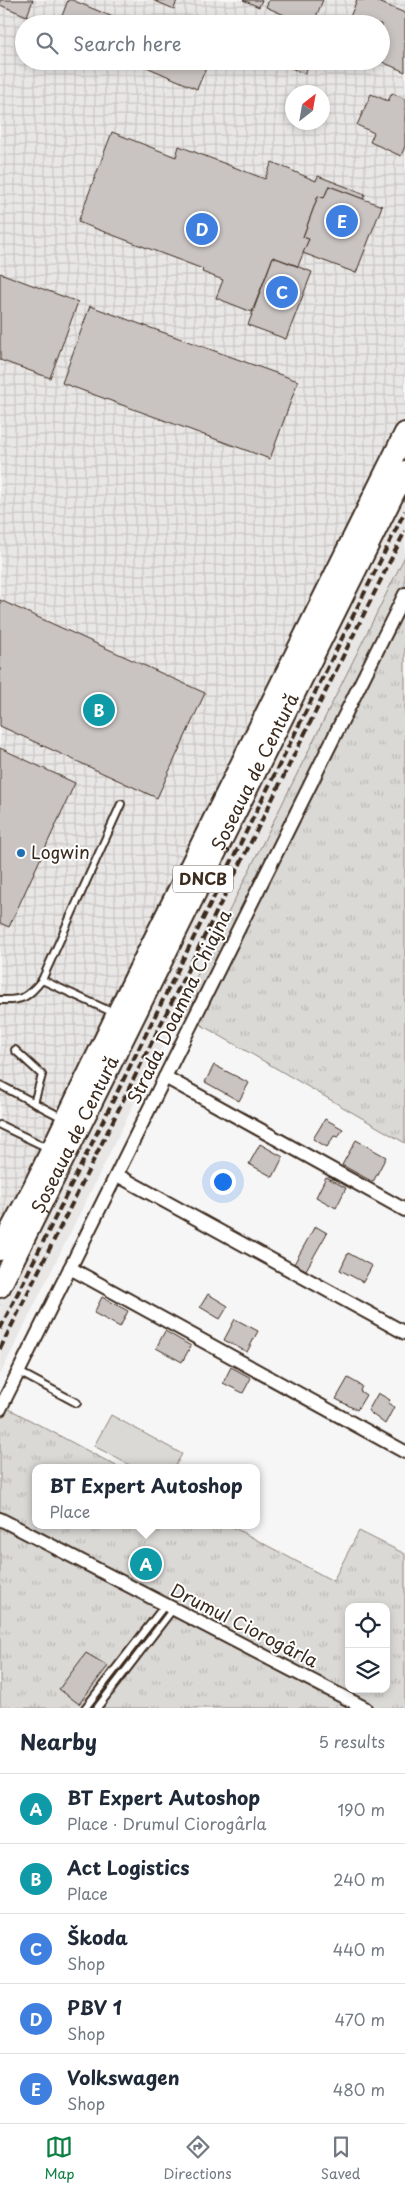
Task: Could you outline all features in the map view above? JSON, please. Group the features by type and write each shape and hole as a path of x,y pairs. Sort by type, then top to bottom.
{"main road":[{"name":"Șoseaua de Centură","path":"0,1250 405,433"},
{"name":"Șoseaua de Centură","path":"0,1287 405,471"}],"street":[{"name":"Strada Doamna Chiajna","path":"0,1409 405,594"},
{"path":"165,1077 405,1210"},
{"path":"117,1175 405,1334"},
{"path":"70,1268 405,1452"},
{"name":"Drumul Ciorogârla","path":"0,1519 365,1708"}],"lane":[{"path":"0,1000 16,1001 30,995 42,980 122,804"},
{"path":"42,980 116,1014"},
{"path":"15,1050 42,1075 34,1103"},
{"path":"0,1085 66,1120"},
{"path":"0,1125 51,1150"},
{"path":"18,1372 77,1403"},
{"path":"85,1708 169,1607"},
{"path":"97,1708 169,1607"}],"shaded area":[{"path":"0,0 405,0 405,487 0,1308"},
{"path":"405,487 405,556 0,1375 0,1309"}],"green space":[{"path":"405,556 405,1143 179,1012"},
{"path":"0,1404 112,1464 32,1464 32,1529 236,1529 333,1581 359,1531 405,1554 405,1708 0,1708"},
{"path":"111,1415 182,1454 176,1464 128,1464 94,1446"}],"building":[{"path":"0,0 33,0 27,15 0,5"},
{"path":"68,0 72,0 108,15 62,15"},
{"path":"153,0 177,0 174,9"},
{"path":"243,0 262,0 259,7"},
{"path":"269,0 323,0 317,15 284,15 266,7"},
{"path":"357,0 374,0 405,13 405,72 390,65 390,15 351,15"},
{"path":"153,70 205,70 197,89"},
{"path":"296,70 307,70 305,74"},
{"path":"392,93 405,99 405,146 401,156 370,142 374,133 357,125 371,94 388,101"},
{"path":"112,132 176,157 179,146 265,179 272,162 316,181 318,176 365,194 363,199 329,186 324,198 318,196 303,237 309,239 298,266 273,257 252,312 216,298 223,280 202,272 203,269 78,222"},
{"path":"329,186 382,206 356,273 303,253 309,239 303,237 318,196 324,198"},
{"path":"273,257 312,272 286,339 248,325"},
{"path":"0,273 78,302 50,378 0,360"},
{"path":"90,306 298,381 270,459 62,383"},
{"path":"0,600 205,693 157,798 0,726"},
{"name":"Logwin","path":"0,748 75,783 9,927 0,923"},
{"path":"214,1065 249,1083 239,1101 205,1082"},
{"path":"325,1119 343,1129 338,1137 334,1136 327,1147 313,1139"},
{"path":"356,1140 386,1157 373,1182 342,1165"},
{"path":"260,1144 283,1157 273,1177 249,1164"},
{"path":"326,1177 346,1188 336,1208 316,1197"},
{"path":"315,1226 327,1233 306,1270 294,1264"},
{"path":"348,1253 372,1266 363,1282 340,1270"},
{"path":"208,1294 228,1306 220,1319 200,1307"},
{"path":"102,1297 128,1311 120,1327 94,1313"},
{"path":"235,1319 258,1331 247,1352 224,1340"},
{"path":"165,1331 191,1346 182,1362 156,1348"},
{"path":"231,1367 251,1378 243,1393 223,1383"},
{"path":"348,1378 362,1386 360,1391 366,1395 357,1410 336,1399"},
{"path":"378,1393 390,1400 388,1403 394,1407 385,1424 368,1411"},
{"path":"144,1551 161,1560 151,1578 131,1568"},
{"path":"86,1653 108,1666 79,1704 59,1689"}],"railway":[{"path":"0,1329 405,511"},
{"path":"0,1349 405,531"}],"place":[{"name":"Volkswagen","path":"342,221"},
{"name":"PBV 1","path":"202,229"},
{"name":"Škoda","path":"282,292"},
{"name":"Act Logistics","path":"99,710"},
{"name":"Logwin","path":"21,853"},
{"name":"BT Expert Autoshop","path":"146,1564"}]}
